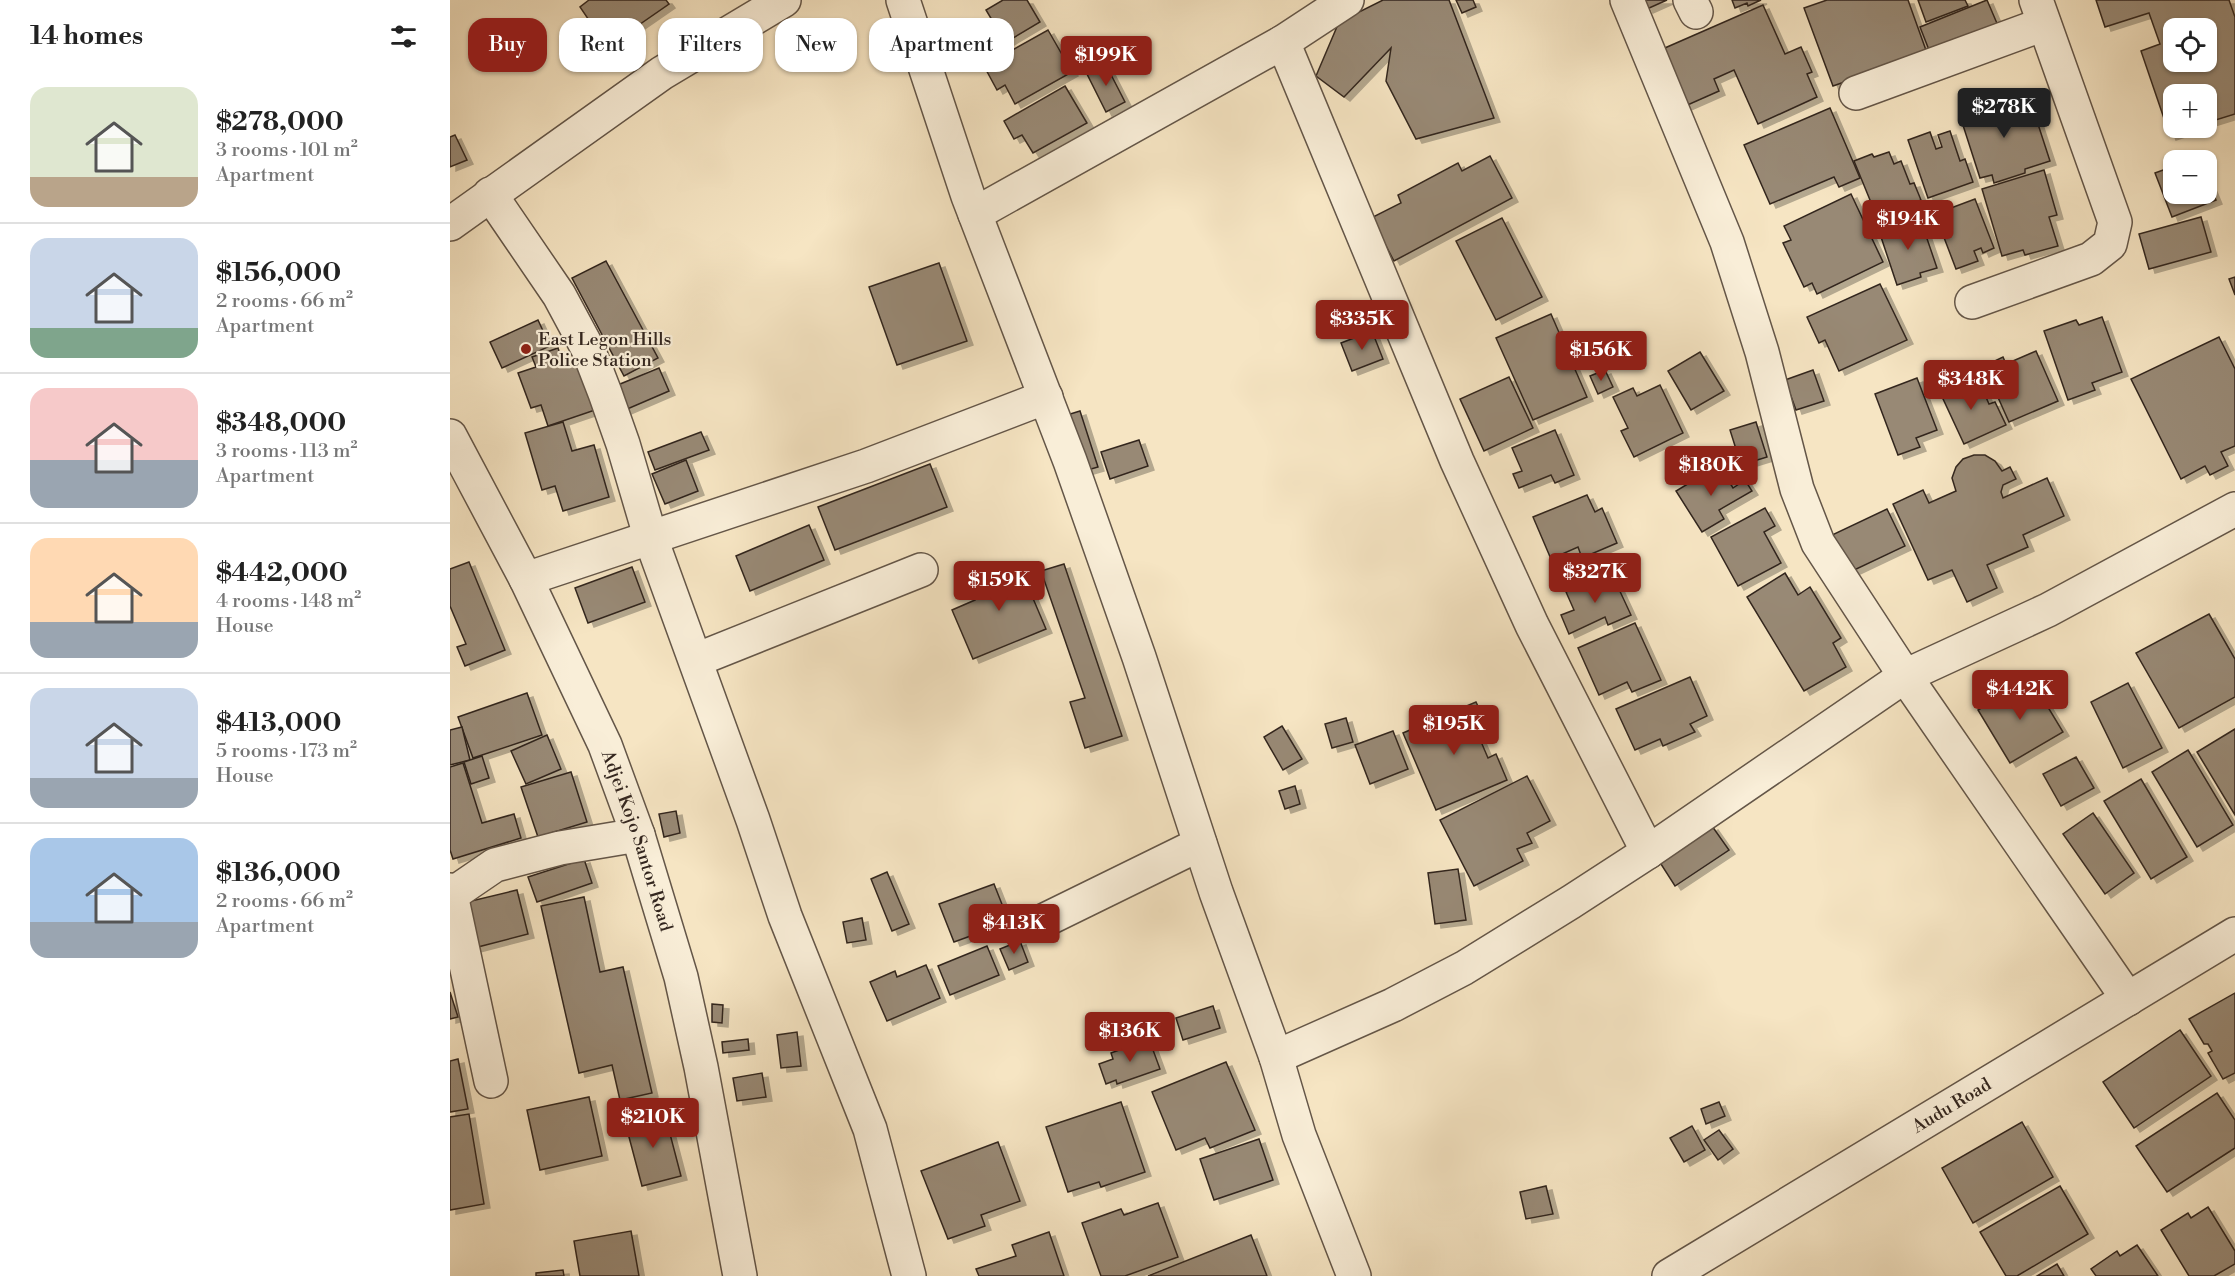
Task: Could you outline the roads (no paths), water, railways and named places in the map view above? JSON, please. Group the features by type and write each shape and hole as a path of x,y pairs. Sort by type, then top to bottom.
{"street":[{"path":"450,224 662,74 784,0"},
{"path":"903,0 975,214 1046,397 1139,657 1200,844 1276,1057 1299,1135 1353,1276"},
{"path":"975,214 1283,42 1347,0"},
{"path":"1627,0 1727,242 1762,352 1797,489 1818,543 1905,676 2128,999"},
{"path":"1856,93 2040,12 2115,222 2110,244 2091,260 1972,302"},
{"path":"1283,42 1457,461 1532,625 1648,852"},
{"path":"490,194 558,295 588,349 623,444 651,538 785,916 870,1129 909,1276"},
{"path":"526,579 866,466 1046,397"},
{"name":"Adjei Kojo Santor Road","path":"450,436 526,579 605,745 638,835 681,977 701,1067 740,1276"},
{"path":"1276,1057 1393,1005 1464,968 1648,852 1905,676 2048,610 2235,509"},
{"path":"696,660 921,570"},
{"path":"491,1082 451,893 495,865 560,848 638,835"},
{"path":"1043,921 1200,844"},
{"name":"Audu Road","path":"1669,1276 2235,934"}],"place":[{"name":"East Legon Hills Police Station","path":"526,349"}]}
